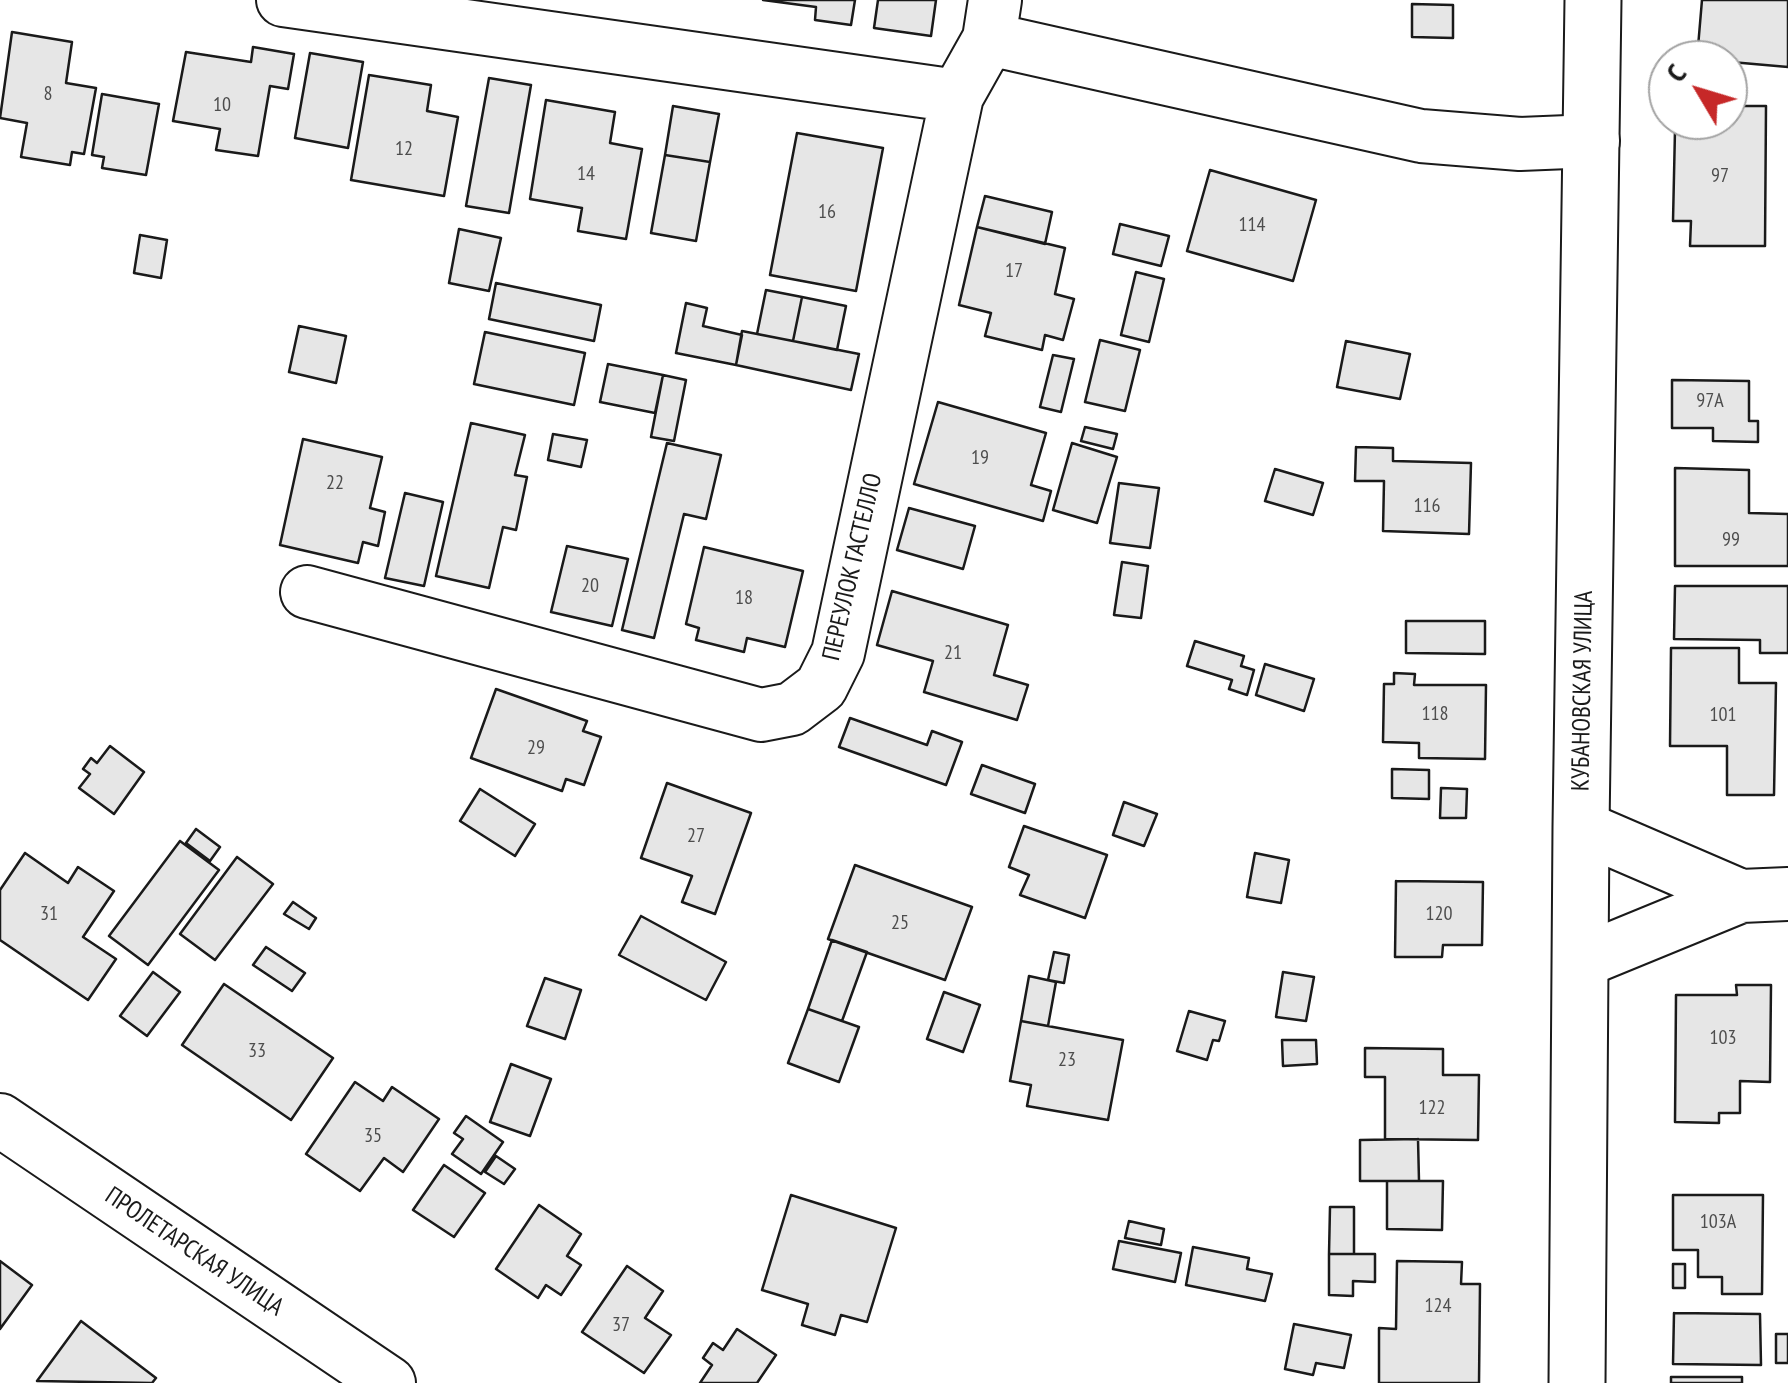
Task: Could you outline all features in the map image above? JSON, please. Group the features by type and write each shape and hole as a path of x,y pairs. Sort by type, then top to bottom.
{"street":[{"path":"283,0 957,96"},
{"name":"КУБАНОВСКАЯ УЛИЦА","path":"1577,1383 1593,0"},
{"name":"ПЕРЕУЛОК ГАСТЕЛЛО","path":"307,592 762,715 792,709 821,687 838,652 957,96 992,19 1421,136 1520,144 1593,141"},
{"path":"1581,827 1764,895"},
{"path":"1580,962 1764,895"},
{"name":"ПРОЛЕТАРСКАЯ УЛИЦА","path":"0,1120 389,1383"}],"building":[{"path":"763,0 855,0 851,25 815,20 816,7"},
{"path":"878,0 936,0 931,36 874,28"},
{"path":"1702,0 1788,0 1788,67 1748,63 1748,40 1699,40"},
{"path":"1412,4 1453,5 1453,38 1412,37"},
{"path":"12,32 72,42 66,83 96,88 84,154 72,152 70,165 21,157 27,123 0,118"},
{"path":"253,47 294,54 288,89 270,86 258,156 216,150 220,129 173,121 186,52 251,62"},
{"path":"310,53 363,62 348,148 295,138"},
{"path":"369,75 431,85 427,111 458,117 444,196 351,180"},
{"path":"489,78 531,85 509,213 466,206"},
{"path":"102,94 159,104 146,175 102,168 104,157 92,155"},
{"path":"546,100 615,112 610,143 642,149 626,239 578,231 582,208 530,199"},
{"path":"673,106 719,114 710,162 665,155"},
{"path":"1748,106 1766,106 1765,246 1690,246 1691,221 1673,221 1675,140 1748,140"},
{"path":"797,133 883,148 856,291 770,275"},
{"path":"665,155 710,162 696,241 651,233"},
{"path":"1210,170 1316,200 1293,281 1187,251"},
{"path":"985,196 1052,212 1045,244 977,227"},
{"path":"1120,224 1169,236 1161,266 1113,254"},
{"path":"977,227 1065,248 1055,294 1074,299 1063,340 1045,335 1042,350 985,336 991,313 959,305"},
{"path":"459,229 501,238 489,291 449,283"},
{"path":"140,235 167,240 161,278 134,273"},
{"path":"1136,272 1164,279 1149,342 1121,335"},
{"path":"496,283 601,305 594,341 489,319"},
{"path":"766,290 802,297 793,341 757,334"},
{"path":"802,297 846,306 837,350 793,341"},
{"path":"686,303 707,308 703,326 742,335 736,365 676,353"},
{"path":"299,326 346,336 336,383 289,372"},
{"path":"742,331 859,354 851,390 736,365"},
{"path":"485,332 585,353 574,405 474,384"},
{"path":"1100,340 1140,350 1125,411 1085,402"},
{"path":"1346,341 1410,354 1400,399 1337,387"},
{"path":"1053,355 1074,359 1061,412 1040,407"},
{"path":"608,364 663,375 655,413 600,402"},
{"path":"663,375 686,380 674,441 651,437"},
{"path":"1672,380 1749,381 1749,421 1758,421 1758,442 1713,441 1713,428 1672,428"},
{"path":"938,402 1046,433 1031,485 1051,491 1043,521 914,484"},
{"path":"471,423 525,435 515,475 527,477 516,530 503,527 489,588 436,576"},
{"path":"1085,427 1117,434 1113,449 1081,441"},
{"path":"553,434 587,440 581,467 548,460"},
{"path":"303,439 382,457 370,508 385,512 378,546 363,542 358,563 280,545"},
{"path":"667,443 721,455 706,519 684,514 654,638 622,630"},
{"path":"1072,443 1117,457 1097,523 1053,510"},
{"path":"1356,447 1393,448 1393,461 1471,463 1469,534 1383,531 1384,481 1355,481"},
{"path":"1675,468 1749,470 1749,513 1788,514 1788,566 1675,566"},
{"path":"1275,469 1323,483 1313,515 1265,501"},
{"path":"1119,483 1159,488 1150,548 1110,543"},
{"path":"405,493 443,502 424,586 385,578"},
{"path":"909,508 975,526 963,569 897,550"},
{"path":"567,546 628,559 612,626 551,612"},
{"path":"704,547 803,571 785,647 747,638 744,652 696,640 699,628 686,624"},
{"path":"1122,562 1148,566 1141,618 1114,615"},
{"path":"1675,586 1788,586 1788,653 1760,653 1760,640 1674,639"},
{"path":"892,591 1008,625 994,675 1028,685 1017,720 924,692 933,661 877,645"},
{"path":"1406,621 1485,621 1485,654 1406,653"},
{"path":"1195,641 1244,656 1241,666 1254,670 1247,695 1229,689 1232,680 1187,666"},
{"path":"1671,648 1739,648 1739,683 1776,683 1774,795 1727,795 1727,746 1670,746"},
{"path":"1265,664 1314,679 1304,711 1256,695"},
{"path":"1394,673 1415,674 1414,685 1486,685 1485,759 1419,758 1419,743 1383,742 1384,684 1394,684"},
{"path":"496,689 587,721 583,731 601,737 584,785 566,779 562,791 471,758"},
{"path":"850,718 927,745 932,731 962,742 946,785 839,747"},
{"path":"110,746 144,772 114,814 79,788 90,774 83,769 91,758 97,763"},
{"path":"982,765 1035,784 1025,813 971,794"},
{"path":"1392,769 1429,770 1429,799 1392,798"},
{"path":"667,783 751,813 715,914 682,902 692,876 641,858"},
{"path":"1441,788 1467,789 1466,818 1440,818"},
{"path":"480,789 535,824 515,856 460,821"},
{"path":"1124,802 1157,814 1144,846 1113,835"},
{"path":"1024,826 1107,855 1085,918 1020,895 1029,875 1009,867"},
{"path":"196,829 220,847 210,861 186,843"},
{"path":"180,841 219,870 148,965 109,936"},
{"path":"25,853 68,883 78,867 114,891 83,937 116,959 88,1000 0,940 0,890"},
{"path":"1255,853 1289,860 1281,903 1247,897"},
{"path":"237,857 273,884 215,960 180,934"},
{"path":"855,865 972,907 945,980 828,939"},
{"path":"1396,881 1483,882 1482,945 1443,945 1442,957 1395,957"},
{"path":"293,902 316,918 309,929 284,914"},
{"path":"641,916 726,962 706,1000 619,955"},
{"path":"832,940 867,952 842,1021 808,1009"},
{"path":"266,947 305,973 292,991 253,965"},
{"path":"1054,952 1069,955 1064,983 1048,980"},
{"path":"153,972 180,992 147,1036 120,1016"},
{"path":"1283,972 1314,977 1306,1021 1276,1017"},
{"path":"1029,976 1056,982 1048,1026 1021,1021"},
{"path":"545,978 581,990 565,1039 527,1026"},
{"path":"224,984 333,1058 291,1120 182,1045"},
{"path":"1736,985 1771,985 1770,1082 1740,1081 1740,1113 1719,1113 1719,1123 1675,1122 1676,995 1737,995"},
{"path":"944,992 980,1005 963,1052 927,1039"},
{"path":"808,1009 859,1027 839,1082 788,1063"},
{"path":"1189,1011 1225,1021 1207,1060 1177,1051"},
{"path":"1021,1021 1123,1040 1108,1120 1027,1106 1031,1085 1010,1081"},
{"path":"1282,1040 1316,1040 1317,1064 1283,1066"},
{"path":"1365,1048 1443,1049 1443,1075 1479,1075 1478,1140 1385,1139 1385,1077 1365,1077"},
{"path":"511,1064 551,1079 530,1136 490,1122"},
{"path":"355,1082 383,1101 392,1087 439,1119 403,1172 384,1158 360,1191 306,1154"},
{"path":"466,1116 503,1142 481,1174 452,1154 463,1139 454,1133"},
{"path":"1418,1139 1419,1181 1360,1181 1360,1140"},
{"path":"496,1156 515,1169 504,1184 485,1172"},
{"path":"444,1165 485,1193 454,1237 413,1210"},
{"path":"1387,1181 1443,1181 1442,1230 1387,1229"},
{"path":"791,1195 896,1228 867,1322 841,1315 835,1335 802,1325 808,1304 762,1290"},
{"path":"1673,1195 1763,1195 1762,1294 1722,1294 1722,1277 1698,1277 1698,1250 1673,1250"},
{"path":"539,1205 581,1234 567,1256 581,1265 561,1295 546,1285 538,1298 496,1269"},
{"path":"1330,1207 1354,1207 1354,1254 1329,1254"},
{"path":"1129,1221 1164,1229 1161,1245 1125,1238"},
{"path":"1119,1241 1181,1253 1175,1282 1113,1269"},
{"path":"1193,1247 1249,1258 1247,1269 1272,1274 1265,1301 1186,1285"},
{"path":"1329,1254 1375,1254 1375,1282 1353,1281 1353,1296 1329,1295"},
{"path":"0,1261 32,1285 0,1329"},
{"path":"1397,1261 1462,1262 1461,1284 1480,1284 1479,1383 1379,1383 1379,1328 1396,1329"},
{"path":"1673,1264 1685,1264 1685,1288 1673,1288"},
{"path":"627,1266 663,1291 645,1318 671,1335 644,1373 582,1332"},
{"path":"1674,1313 1760,1314 1761,1365 1673,1364"},
{"path":"81,1321 156,1378 152,1383 37,1381"},
{"path":"1294,1324 1351,1335 1344,1368 1316,1363 1313,1375 1285,1369"},
{"path":"737,1329 776,1355 757,1383 700,1383 712,1365 703,1358 713,1343 723,1350"},
{"path":"1776,1334 1788,1334 1788,1363 1776,1363"},
{"path":"1671,1377 1742,1377 1742,1383 1671,1383"}]}
